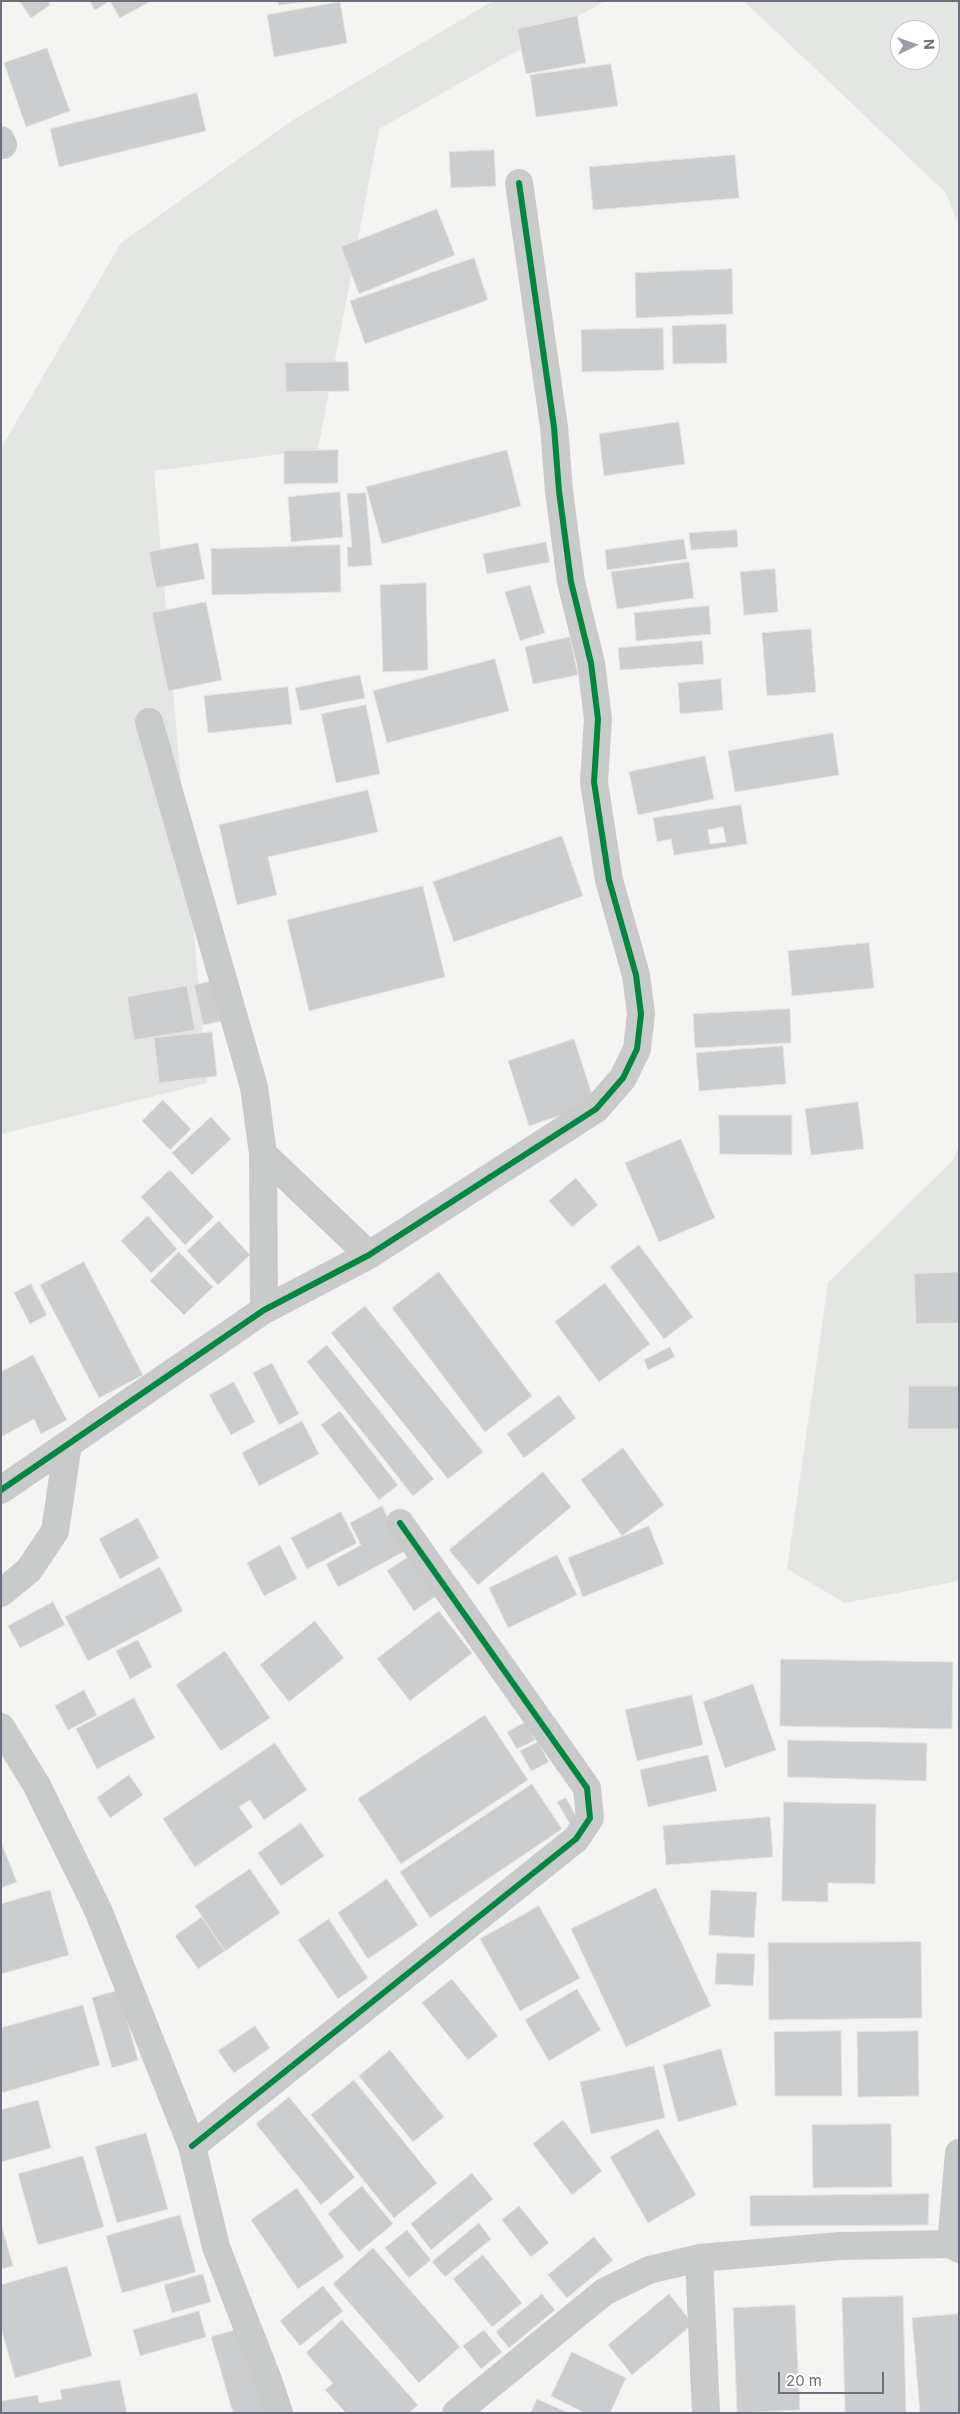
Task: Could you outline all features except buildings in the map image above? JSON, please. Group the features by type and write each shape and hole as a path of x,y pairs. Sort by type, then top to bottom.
{"street":[{"path":"1,1490 264,1310 368,1255 596,1109 624,1078 637,1049 641,1014 636,975 609,880 594,782 598,718 591,663 571,582 559,491 554,426 519,183"},
{"path":"149,722 254,1087 263,1154 264,1310"},
{"path":"263,1154 368,1255"},
{"path":"1,1592 29,1570 55,1531 68,1444"},
{"path":"192,2146 576,1839 590,1818 587,1788 400,1523"},
{"path":"1,1727 36,1784 98,1910 192,2146 216,2247 279,2413"},
{"path":"456,2413 604,2292 649,2270 699,2258 840,2246 955,2246 959,2153"},
{"path":"699,2258 706,2413"}],"shaded area":[{"path":"493,1 605,1 379,129 318,449 154,471 207,1083 1,1134 1,448 121,243 293,120"},
{"path":"744,1 959,1 959,226 946,193"},
{"path":"959,1145 959,1581 845,1603 787,1569 828,1283 953,1160"}],"cycle path":[{"path":"1,1490 264,1310 369,1255 596,1109 623,1078 637,1049 641,1014 636,975 609,880 594,782 598,719 591,663 571,582 559,491 554,427 519,183"},
{"path":"192,2146 576,1839 590,1818 587,1788 400,1523"}]}
